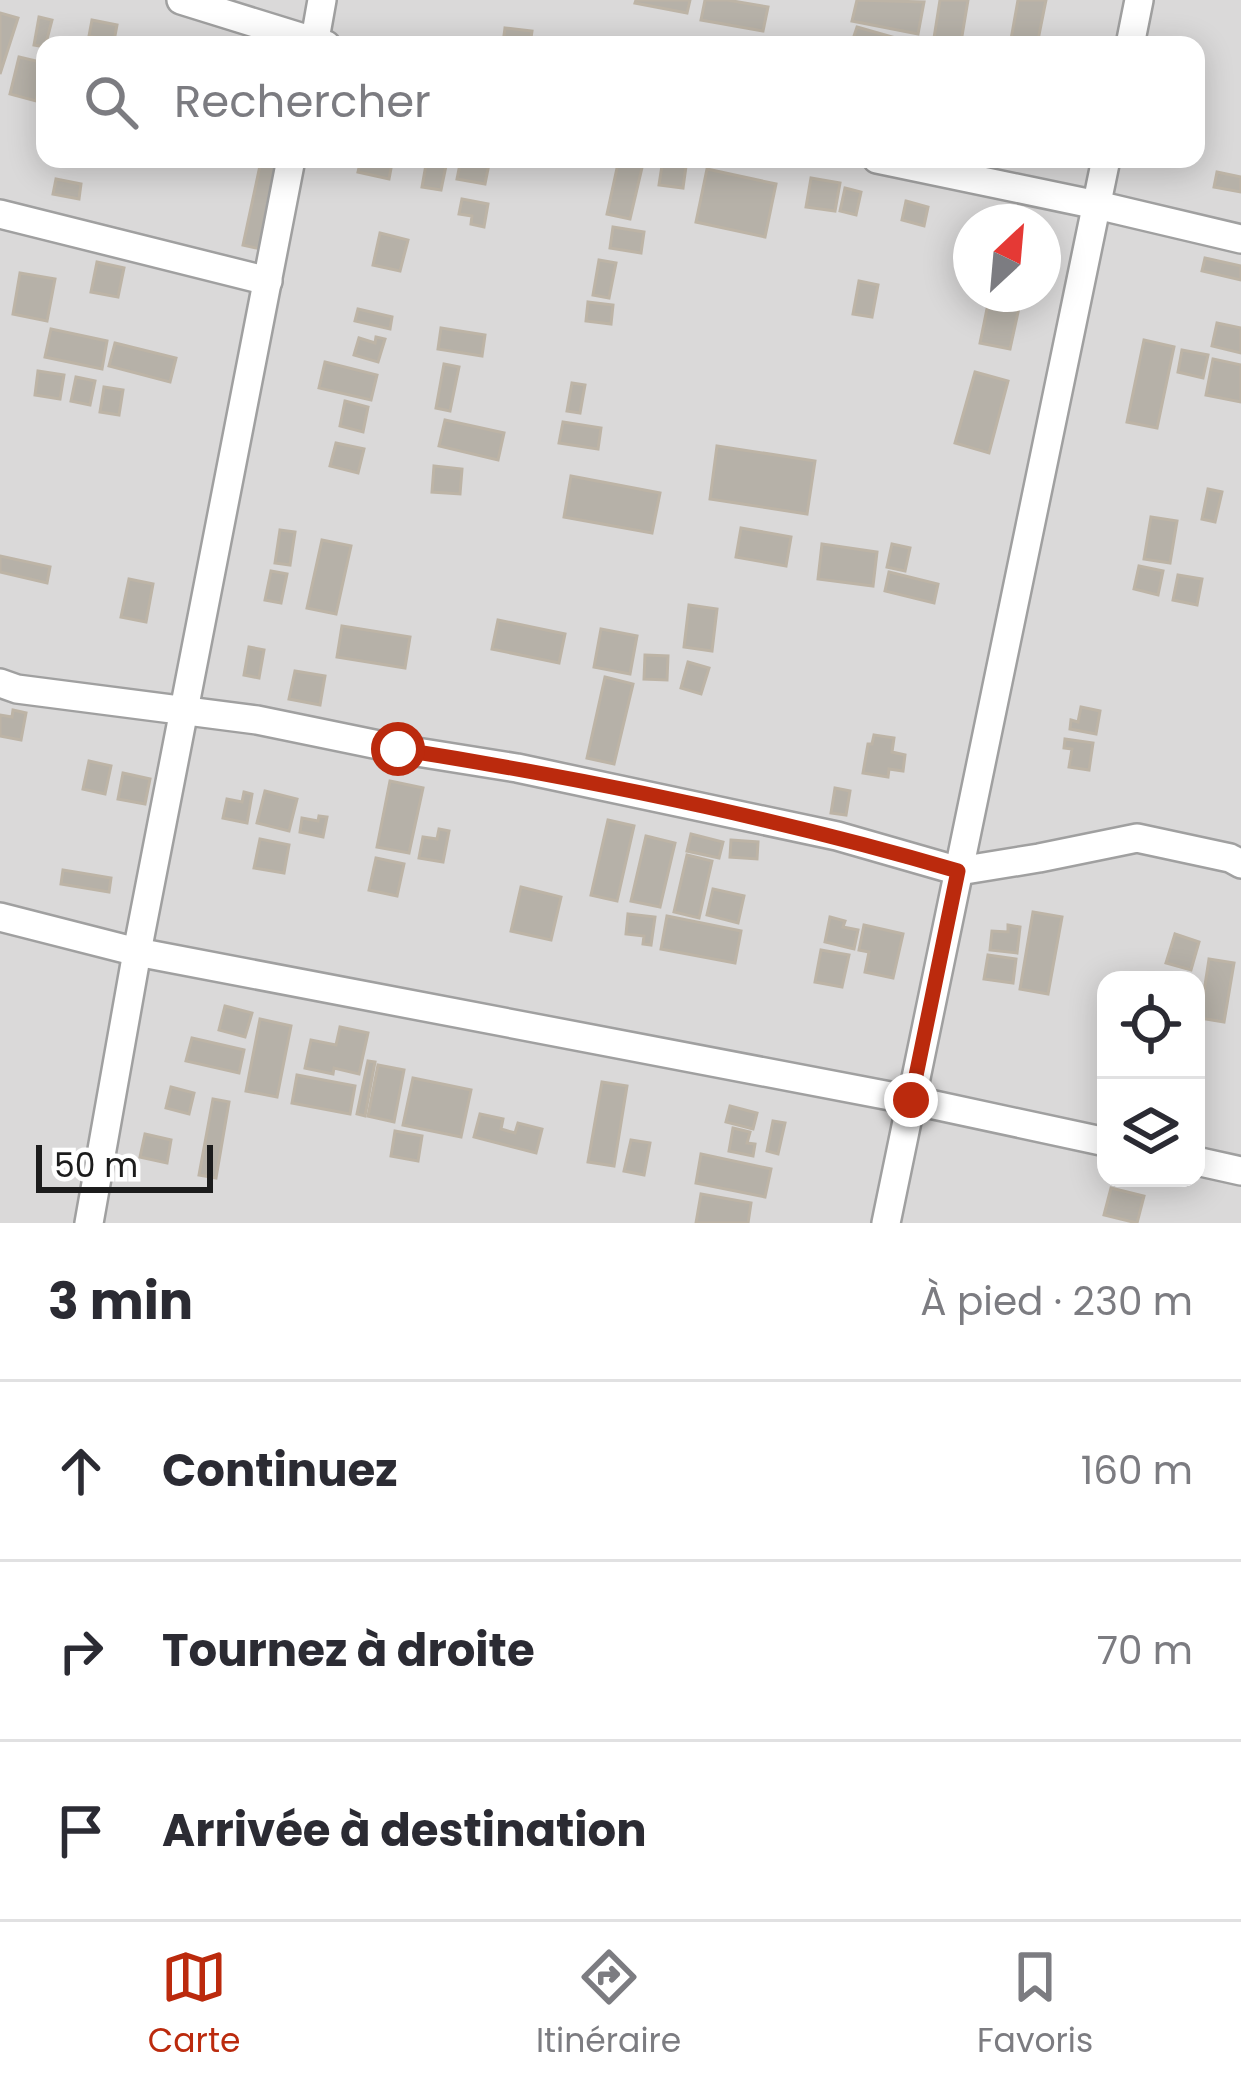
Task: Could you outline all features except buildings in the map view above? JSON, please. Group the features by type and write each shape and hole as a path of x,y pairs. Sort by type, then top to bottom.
{"street":[{"path":"181,0 293,36"},
{"path":"319,36 322,0"},
{"path":"1132,36 1139,0"},
{"path":"89,1223 137,952 290,168"},
{"path":"920,168 1241,239"},
{"path":"886,1223 1104,168"},
{"path":"0,214 268,281"},
{"path":"0,683 16,689 257,720 539,772 838,836 958,871 1137,838 1241,864"},
{"path":"0,917 137,952 1097,1140"},
{"path":"1205,1163 1241,1171"}],"shaded area":[{"path":"0,0 1241,0 1241,1223 0,1223"}],"route":[{"path":"398,749 518,768 838,836 958,871 911,1100"}]}
